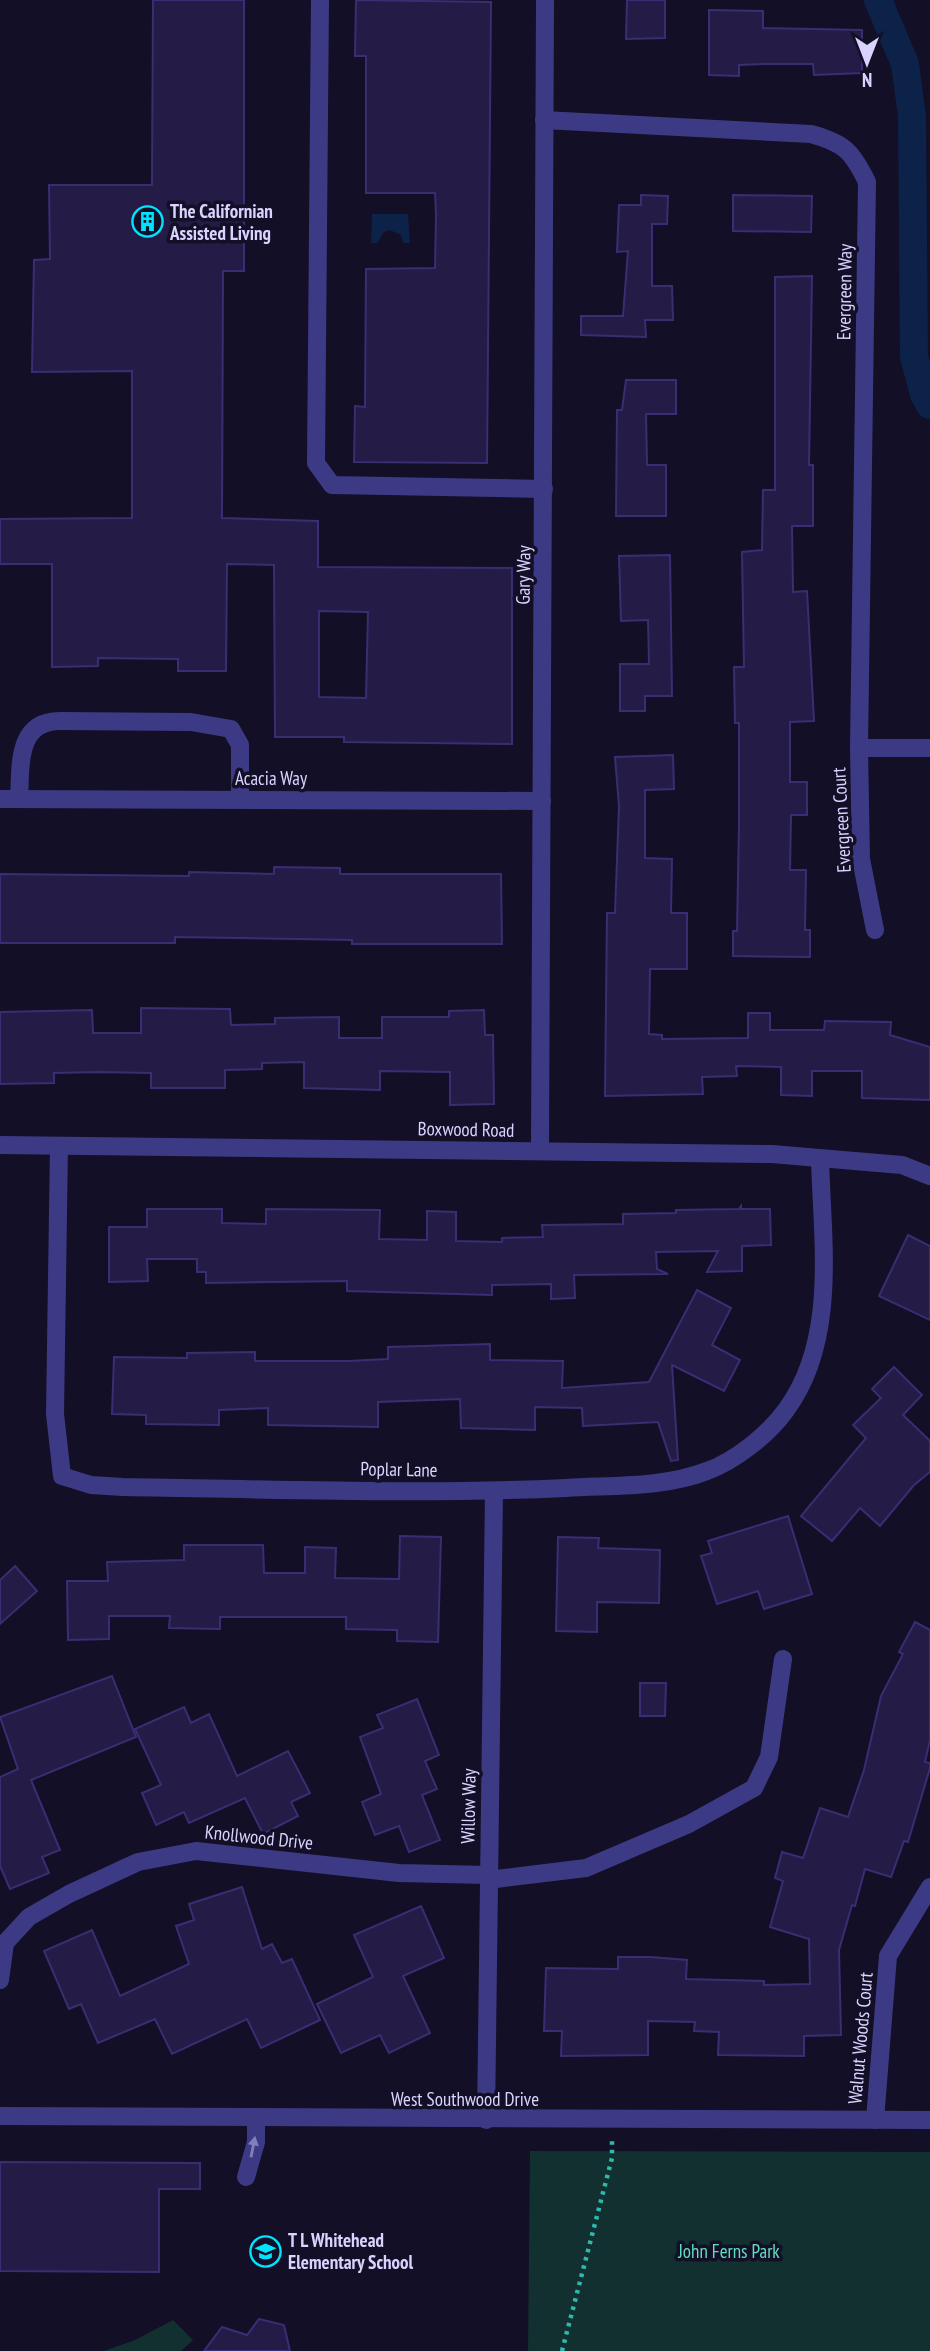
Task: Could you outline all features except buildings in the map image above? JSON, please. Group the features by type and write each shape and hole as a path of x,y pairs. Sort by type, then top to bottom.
{"street":[{"path":"320,0 316,463 331,485 544,489"},
{"name":"Gary Way","path":"540,1151 545,0"},
{"name":"Evergreen Way","path":"544,120 811,134 836,141 851,153 862,172 867,182 859,748"},
{"path":"19,799 22,751 26,737 42,723 73,721 191,722 231,729 240,745 240,799"},
{"path":"859,748 930,748"},
{"name":"Evergreen Court","path":"859,748 861,859 875,930"},
{"name":"Acacia Way","path":"0,799 541,801"},
{"name":"Boxwood Road","path":"0,1145 772,1154 902,1165 930,1176"},
{"name":"Poplar Lane","path":"59,1146 55,1414 62,1476 91,1485 123,1487 494,1491 661,1483 708,1471 747,1448 786,1410 806,1371 820,1324 823,1286 820,1158"},
{"name":"Willow Way","path":"486,2120 494,1491"},
{"name":"Knollwood Drive","path":"1,1968 5,1943 29,1917 69,1894 138,1862 196,1851 398,1873 488,1877 586,1868 689,1824 754,1788 769,1756 783,1659"},
{"name":"Walnut Woods Court","path":"875,2120 888,1956 930,1887"},
{"name":"West Southwood Drive","path":"0,2116 930,2120"},
{"path":"246,2177 256,2142 256,2117"}],"path":[{"path":"562,2351 612,2158 611,2120"}],"green space":[{"name":"John Ferns Park","path":"530,2151 930,2152 930,2351 528,2351"},
{"path":"173,2320 193,2340 181,2351 104,2351 135,2340"}],"water":[{"path":"372,214 408,214 410,243 403,243 401,235 390,230 384,232 377,243 371,243"}],"waterway":[{"path":"878,0 905,64 912,116 914,357 924,394 930,405"}],"place":[{"name":"The Californian Assisted Living","path":"147,222"},
{"name":"T L Whitehead Elementary School","path":"265,2251"}]}
